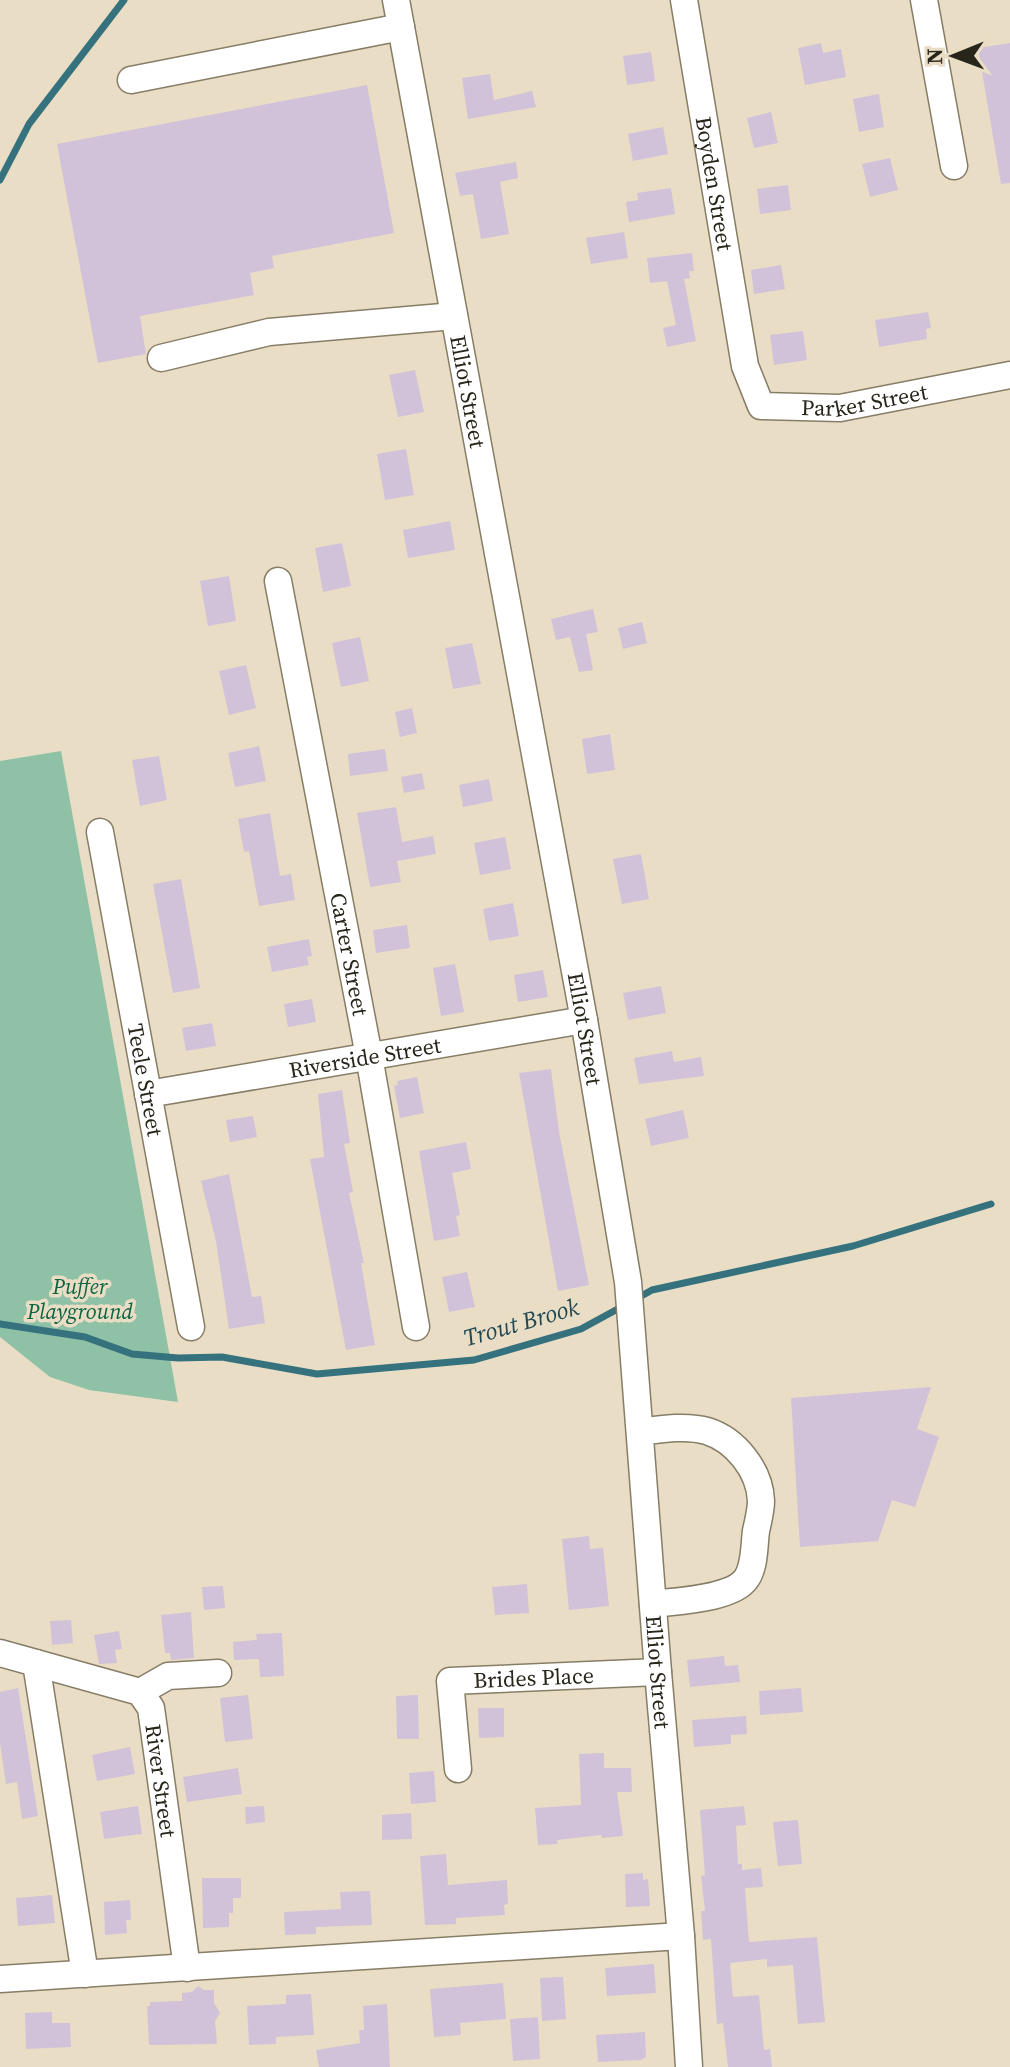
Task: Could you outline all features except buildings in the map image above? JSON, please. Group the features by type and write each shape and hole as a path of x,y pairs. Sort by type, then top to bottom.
{"street":[{"name":"Elliot Street","path":"396,0 584,1020 628,1282 689,2067"},
{"name":"Boyden Street","path":"684,0 745,366"},
{"path":"924,0 954,166"},
{"path":"131,80 401,27"},
{"path":"161,358 269,332 454,316"},
{"name":"Parker Street","path":"745,366 761,406 840,408 1010,375"},
{"name":"Carter Street","path":"278,581 369,1056 416,1327"},
{"name":"Teele Street","path":"100,832 191,1327"},
{"name":"Riverside Street","path":"148,1094 584,1020"},
{"path":"640,1432 689,1428 709,1431 729,1443 744,1458 757,1478 761,1500 752,1564 746,1580 732,1590 704,1598 653,1604"},
{"name":"River Street","path":"0,1653 140,1692 151,1708 187,1968"},
{"path":"36,1663 85,1974"},
{"name":"Brides Place","path":"458,1769 450,1681 658,1672"},
{"path":"140,1692 168,1676 218,1673"},
{"path":"0,1979 681,1936"}],"green space":[{"name":"Puffer Playground","path":"61,751 178,1402 89,1390 50,1377 0,1337 0,761"}],"waterway":[{"path":"0,180 29,124 124,0"},
{"name":"Trout Brook","path":"636,1299 652,1290 853,1246 991,1204"},
{"name":"Trout Brook","path":"0,1324 85,1337 132,1354 178,1358 222,1357 317,1374 474,1360 581,1329 625,1305"}]}
